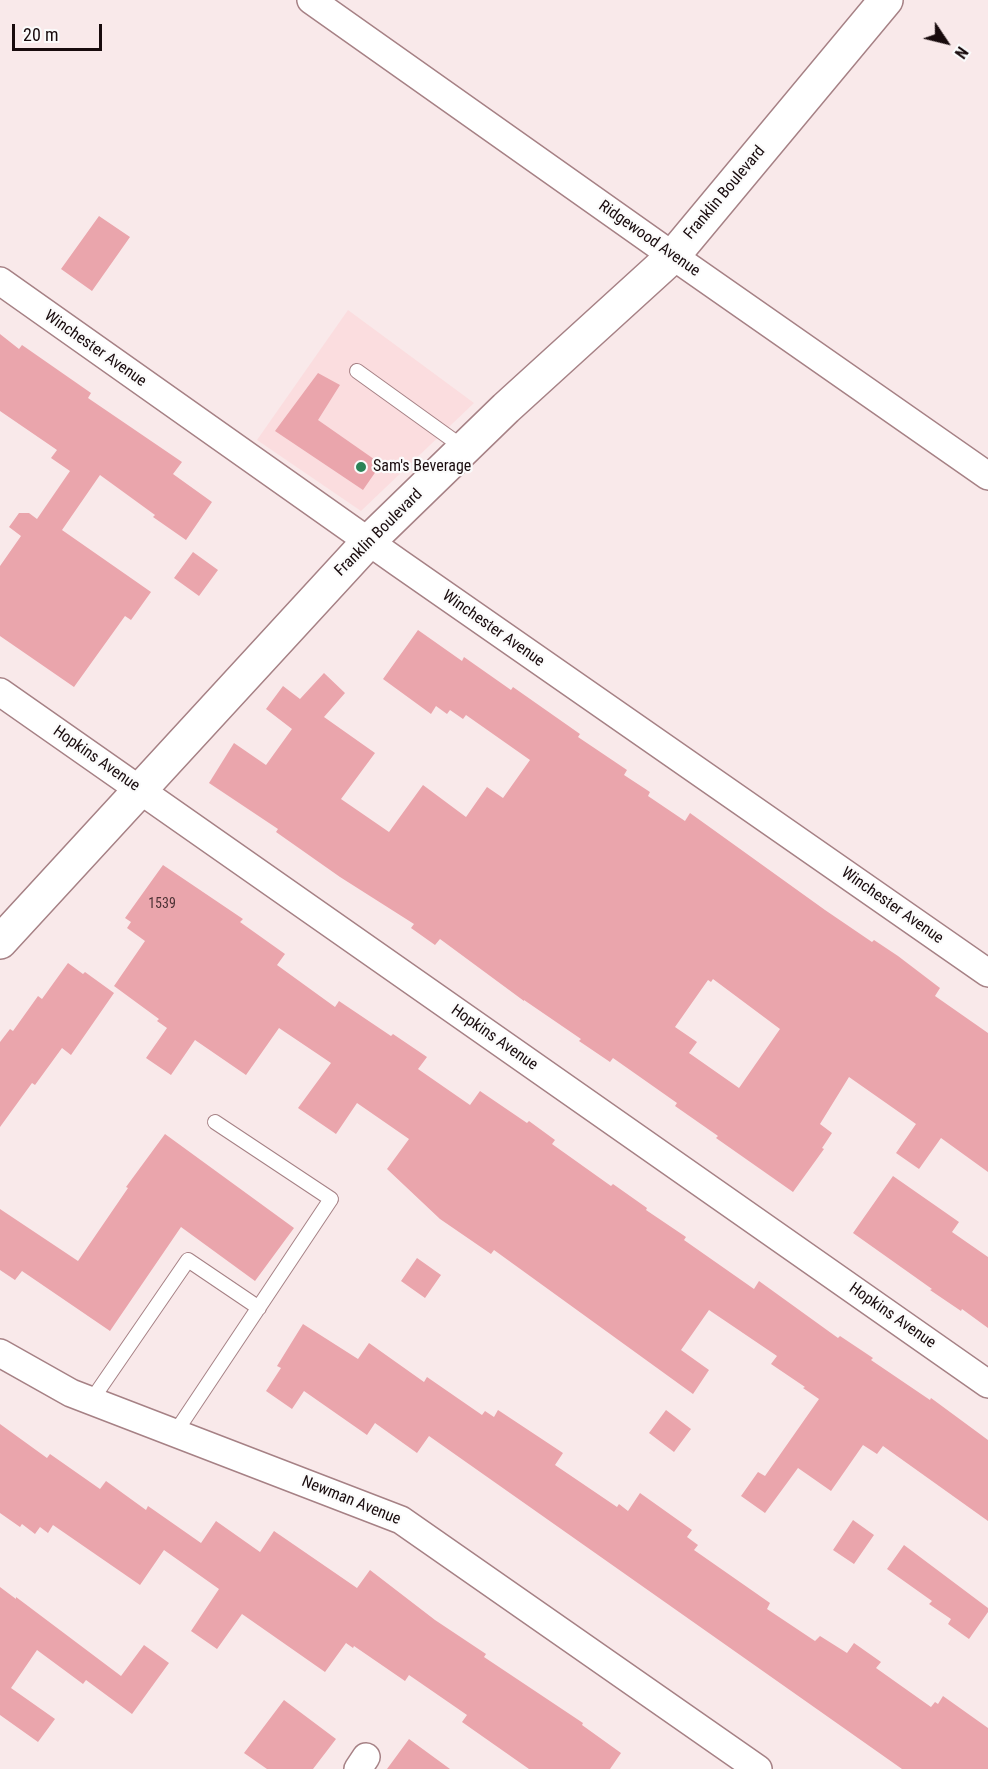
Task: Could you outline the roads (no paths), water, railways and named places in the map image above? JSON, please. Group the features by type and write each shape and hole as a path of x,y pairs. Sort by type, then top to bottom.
{"street":[{"name":"Ridgewood Avenue","path":"311,0 988,476"},
{"name":"Franklin Boulevard","path":"0,942 368,542 506,408 673,256 886,0"},
{"name":"Winchester Avenue","path":"0,281 368,542 988,973"},
{"name":"Hopkins Avenue","path":"0,692 988,1384"},
{"name":"Newman Avenue","path":"0,1353 71,1393 401,1520 758,1769"}],"lane":[{"path":"357,371 464,448"},
{"path":"175,1433 331,1199 215,1122"},
{"path":"91,1401 188,1260 259,1308"}],"place":[{"name":"Sam's Beverage","path":"361,467"}]}
